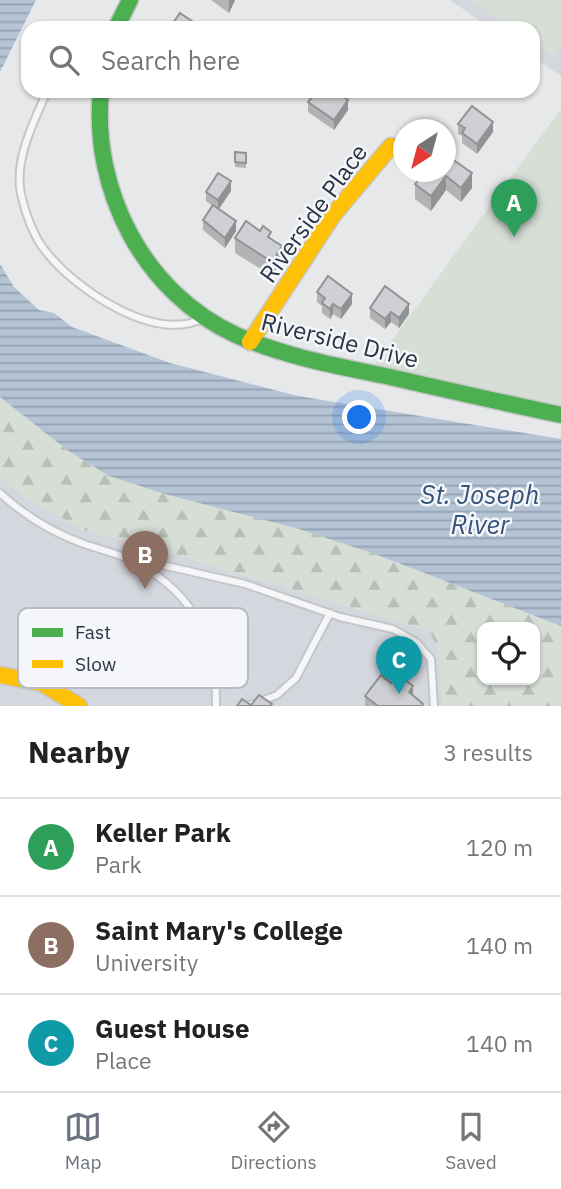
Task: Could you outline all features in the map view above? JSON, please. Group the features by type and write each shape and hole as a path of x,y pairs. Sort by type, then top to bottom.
{"street":[{"path":"120,21 130,0"},
{"name":"Riverside Drive","path":"100,98 98,128 100,149 114,203 152,269 172,292 203,318 250,342 311,361 561,415"},
{"name":"Riverside Place","path":"250,342 370,166 391,146"},
{"path":"0,675 18,677"},
{"path":"53,688 79,706"}],"lane":[{"path":"44,98 24,152 20,193 30,223 45,251 75,284 144,319 172,325 203,318"},
{"path":"0,493 26,514 66,537 123,556 245,584 330,613 393,629 416,642 431,659 434,668 434,706"},
{"path":"123,556 181,595 193,608"},
{"path":"248,706 277,695 296,678 330,613"},
{"path":"214,688 216,706"}],"shaded area":[{"path":"450,0 561,0 561,76 540,62 540,21 480,21"},
{"path":"0,476 27,499 84,530 151,547 429,631 477,675 477,685 485,685 499,706 0,706"}],"green space":[{"path":"471,0 561,0 561,47 554,58 540,48 540,21 501,21"},
{"path":"561,109 561,407 374,365"},
{"path":"0,397 67,450 109,476 299,529 375,554 561,626 561,706 442,706 438,648 429,631 151,547 84,530 27,499 0,476"}],"water":[{"path":"0,0 36,0 26,21 21,21 21,30 0,72"},
{"name":"St. Joseph River","path":"0,264 14,287 39,310 54,313 72,327 170,363 298,396 561,439 561,626 375,554 299,529 165,494 109,476 67,450 0,397"}],"building":[{"path":"180,13 192,21 174,21"},
{"path":"311,98 348,100 334,120 308,102"},
{"path":"472,106 493,122 477,144 462,133 465,128 458,124"},
{"path":"235,152 246,153 246,163 235,162"},
{"path":"456,162 472,173 461,188 454,182 456,182"},
{"path":"218,173 231,181 218,200 206,192"},
{"path":"417,182 442,182 431,196 415,184"},
{"path":"213,205 236,221 225,238 203,220"},
{"path":"246,221 260,231 263,226 271,232 268,237 282,246 272,262 235,238"},
{"path":"328,276 352,294 341,309 333,304 330,309 322,303 325,298 317,292"},
{"path":"385,286 409,304 399,318 391,312 385,319 370,308"},
{"path":"398,674 413,686 409,692 422,706 378,706 365,696 381,675 391,683"},
{"path":"259,695 272,704 237,706 242,699 251,705"}],"traffic: fast":[{"path":"120,21 130,0"},
{"path":"101,98 100,128 105,165 115,201 130,234 150,265 175,293 203,317 236,335 293,355 561,415"}],"traffic: slow":[{"path":"250,342 333,215 391,146"},
{"path":"0,675 18,678"},
{"path":"50,688 79,706"}],"place":[{"name":"Keller Park","path":"514,237"},
{"name":"Saint Mary's College","path":"145,589"},
{"name":"Guest House","path":"399,694"}]}
